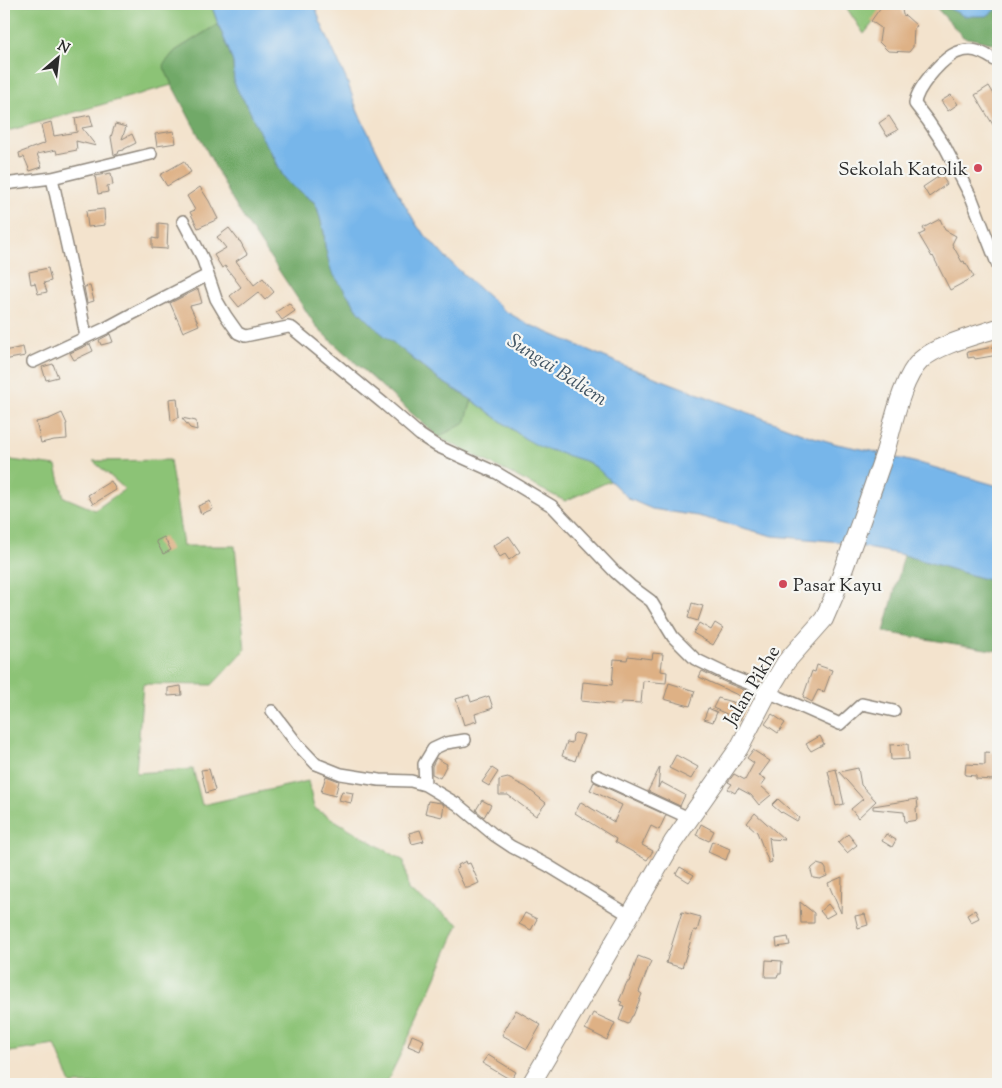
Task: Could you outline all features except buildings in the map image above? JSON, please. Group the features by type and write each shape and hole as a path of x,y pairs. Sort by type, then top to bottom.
{"highway":[{"name":"Jalan Pikhe","path":"531,1084 673,842 739,748 786,662 824,619 834,596 885,451 904,388 911,374 920,360 934,351 962,339 998,328"}],"street":[{"path":"998,62 986,54 971,50 951,55 937,68 919,90 915,104 944,145 972,199 998,266"},
{"path":"4,184 52,178 151,154"},
{"path":"52,178 86,337"},
{"path":"183,221 202,257 216,299 238,333 245,336 288,327 298,332 420,435 437,446 498,473 552,506 615,572 651,601 673,637 695,659 840,724 862,704 894,710"},
{"path":"33,362 106,328 208,275"},
{"path":"272,711 298,745 316,764 341,774 379,780 411,781 426,785 457,804 494,835 512,847 547,865 629,916"},
{"path":"426,785 424,764 433,749 446,743 466,740"},
{"path":"598,776 689,818"}],"green space":[{"path":"4,4 211,4 218,24 175,51 164,65 172,85 4,132"},
{"path":"844,4 888,4 864,34"},
{"path":"933,4 998,4 998,46 963,37"},
{"path":"218,24 233,63 234,82 239,93 283,176 297,190 314,202 317,207 324,232 325,246 348,295 359,311 414,360 438,379 472,400 465,423 438,437 318,329 237,208 163,65 175,51"},
{"path":"472,400 524,438 588,462 610,481 565,501 438,437 465,423"},
{"path":"4,459 56,466 64,497 95,510 125,489 93,461 170,460 183,546 235,546 245,650 212,685 143,684 136,773 193,769 202,805 308,781 314,808 404,861 408,890 459,924 418,1018 386,1084 71,1084 55,1045 4,1053"},
{"path":"904,555 998,583 998,651 884,632"}],"water":[{"name":"Sungai Baliem","path":"211,4 315,4 320,21 347,81 358,112 398,193 418,227 444,256 505,311 528,324 623,365 807,435 926,465 998,486 998,583 904,555 842,542 773,536 698,516 652,509 629,499 597,468 588,462 540,447 438,379 380,332 359,311 331,271 317,207 314,202 291,185 283,176 261,136 234,82 233,63"},
{"path":"946,4 998,4 998,8 987,16 964,16 946,7"}],"place":[{"name":"Sekolah Katolik","path":"978,168"},
{"name":"Pasar Kayu","path":"783,584"}]}
